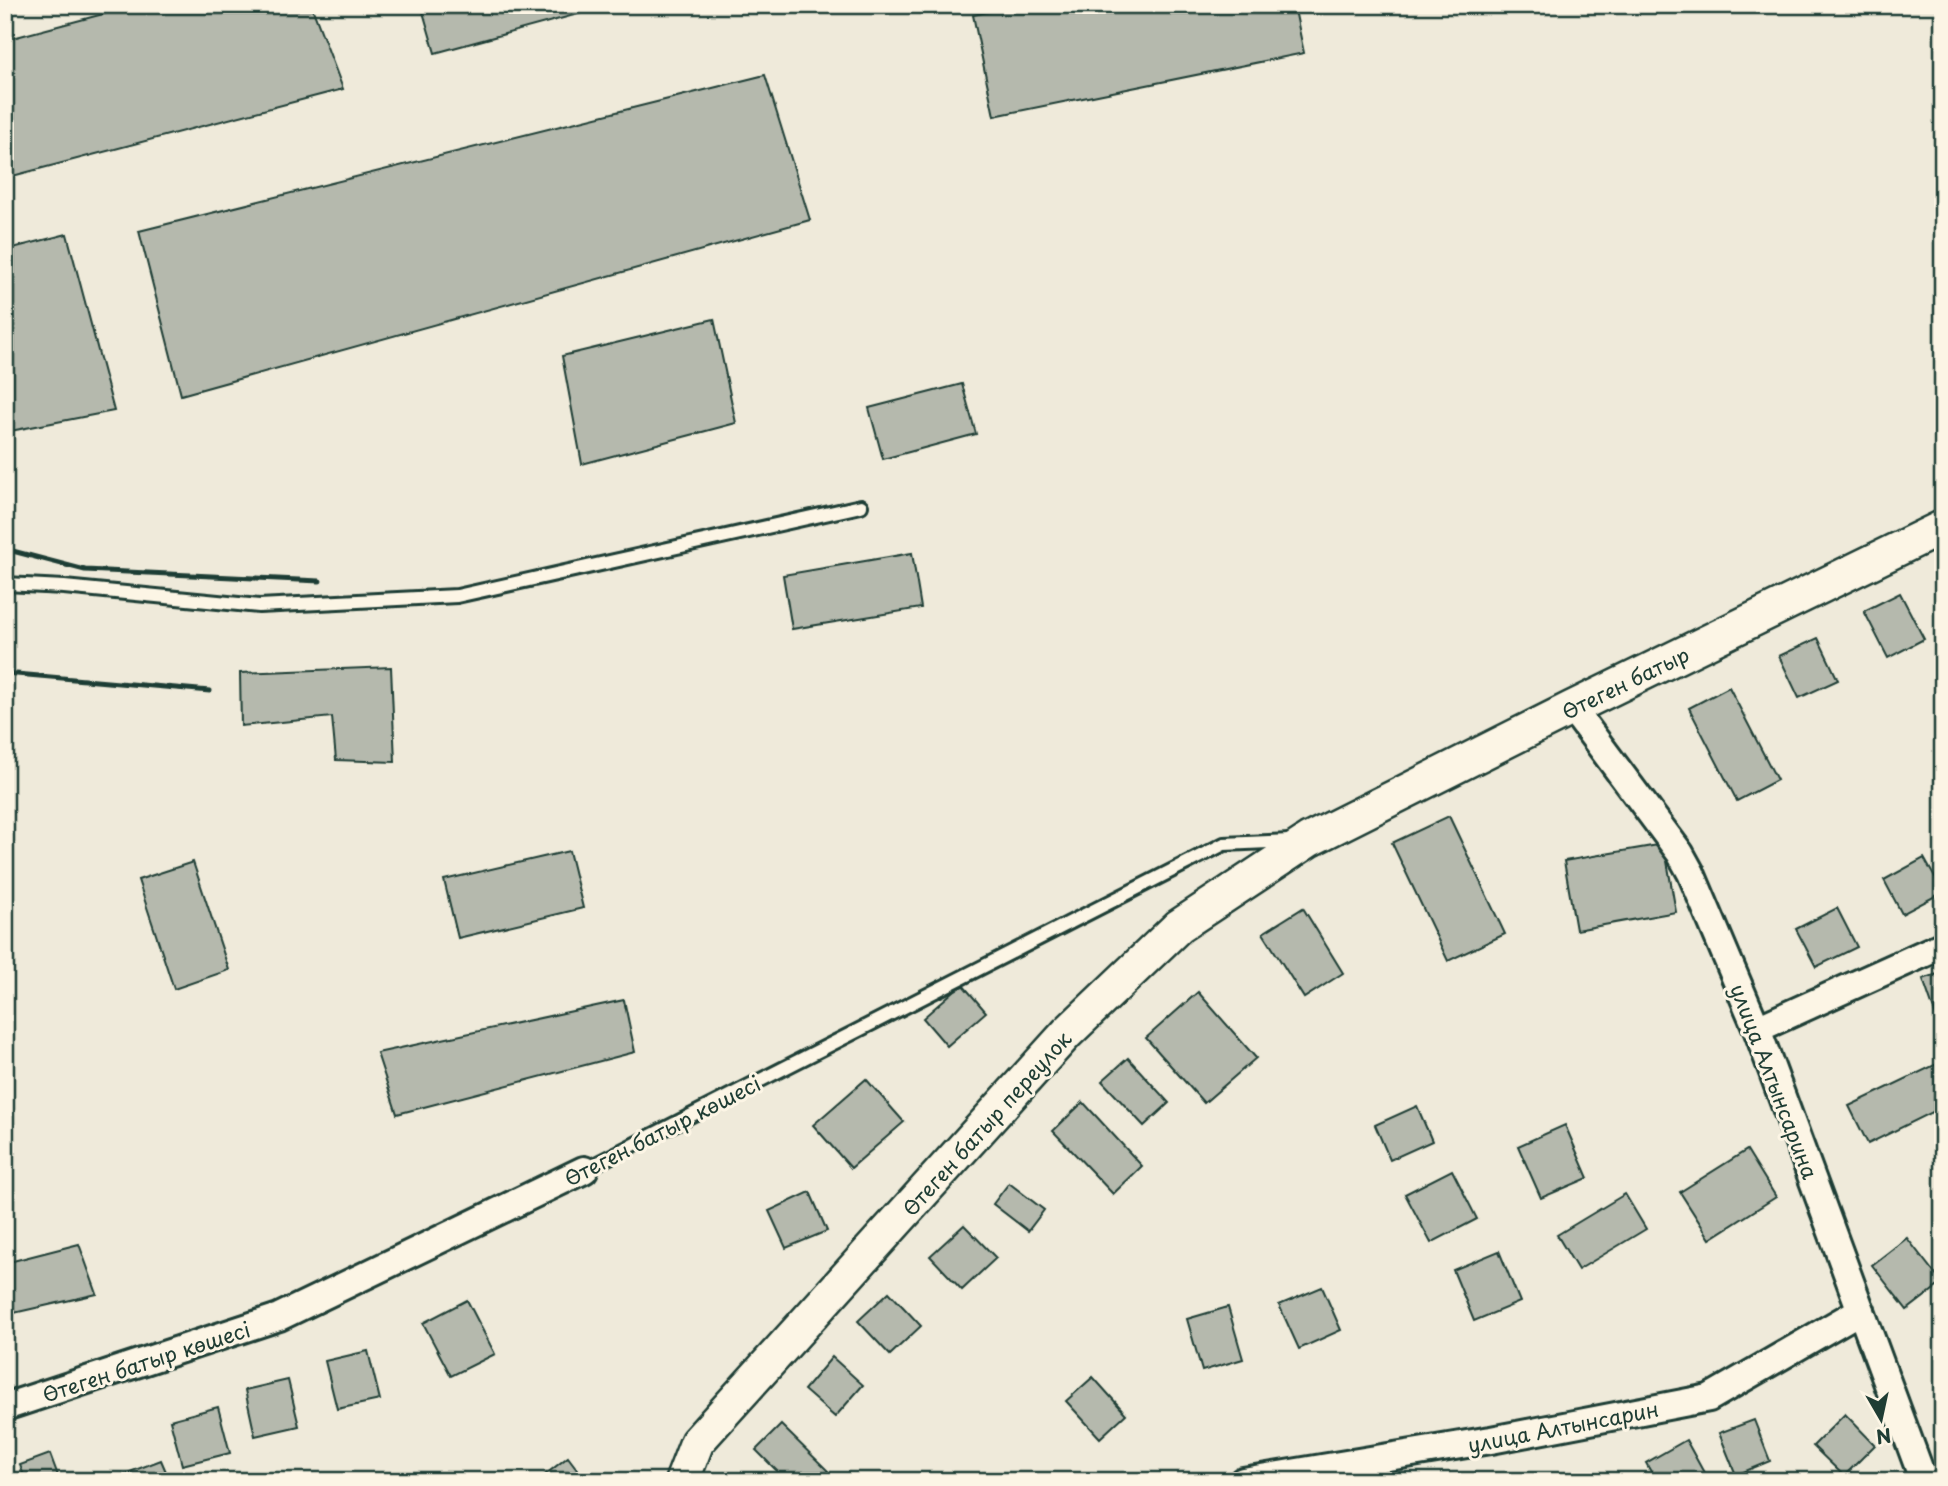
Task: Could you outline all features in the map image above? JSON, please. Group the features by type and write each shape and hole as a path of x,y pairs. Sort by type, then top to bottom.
{"street":[{"name":"Өтеген батыр","path":"1309,841 1572,708 1943,527"},
{"name":"улица Алтынсарина","path":"1572,708 1680,853 1691,873 1757,1029 1920,1471 1926,1481"},
{"name":"Өтеген батыр переулок","path":"682,1481 698,1442 1067,1033 1178,926 1309,841"},
{"path":"1757,1029 1943,945"},
{"name":"Өтеген батыр көшесі","path":"5,1407 279,1317 584,1170"},
{"name":"улица Алтынсарин","path":"1243,1481 1491,1440 1709,1398 1861,1310"},
{"path":"662,1481 698,1442"}],"lane":[{"path":"5,584 64,587 259,606 457,596 861,506"},
{"name":"Өтеген батыр көшесі","path":"584,1170 1224,844 1309,841"}],"building":[{"path":"137,5 311,5 343,89 5,178 5,40"},
{"path":"421,5 611,5 435,53"},
{"path":"1022,5 1294,5 1304,53 994,116 973,15"},
{"path":"765,75 810,220 181,395 139,231"},
{"path":"67,234 114,411 5,432 5,250"},
{"path":"714,319 736,423 582,464 562,356"},
{"path":"962,384 976,434 883,459 869,408"},
{"path":"912,553 921,608 792,629 783,575"},
{"path":"1900,593 1924,639 1888,658 1864,611"},
{"path":"1818,638 1838,680 1799,698 1779,656"},
{"path":"391,667 395,762 336,760 332,717 241,726 240,673"},
{"path":"1729,687 1777,780 1737,801 1689,708"},
{"path":"1449,816 1505,934 1448,961 1392,843"},
{"path":"1664,844 1676,912 1576,930 1564,861"},
{"path":"569,851 583,908 458,938 444,880"},
{"path":"1924,858 1943,892 1902,914 1884,880"},
{"path":"193,862 229,970 174,989 138,880"},
{"path":"1303,908 1343,973 1304,998 1263,933"},
{"path":"1837,908 1857,947 1816,967 1796,929"},
{"path":"1943,972 1943,1030 1941,1031 1923,979"},
{"path":"962,984 986,1012 947,1046 923,1018"},
{"path":"1198,992 1256,1058 1204,1103 1146,1038"},
{"path":"624,1000 635,1052 397,1114 377,1053"},
{"path":"1128,1058 1169,1103 1144,1126 1102,1081"},
{"path":"1943,1061 1943,1107 1868,1144 1849,1106"},
{"path":"866,1079 904,1122 851,1168 813,1125"},
{"path":"1083,1102 1142,1166 1113,1194 1053,1131"},
{"path":"1417,1106 1432,1141 1390,1160 1375,1125"},
{"path":"1565,1125 1588,1178 1541,1198 1518,1146"},
{"path":"1747,1150 1776,1197 1710,1239 1680,1192"},
{"path":"1452,1170 1477,1219 1431,1243 1405,1194"},
{"path":"1009,1183 1044,1210 1028,1231 993,1204"},
{"path":"810,1192 827,1231 786,1248 769,1211"},
{"path":"1625,1194 1646,1229 1578,1270 1557,1235"},
{"path":"964,1225 996,1258 962,1290 930,1256"},
{"path":"1907,1238 1942,1283 1907,1310 1872,1265"},
{"path":"79,1244 97,1294 5,1315 5,1263"},
{"path":"1499,1251 1520,1302 1474,1321 1453,1270"},
{"path":"1322,1287 1341,1330 1299,1349 1279,1305"},
{"path":"889,1292 921,1326 890,1355 858,1321"},
{"path":"467,1300 495,1354 451,1376 423,1323"},
{"path":"1228,1307 1243,1359 1202,1371 1187,1319"},
{"path":"368,1351 380,1400 337,1409 325,1361"},
{"path":"832,1357 863,1385 835,1417 804,1390"},
{"path":"1093,1377 1126,1414 1100,1438 1066,1401"},
{"path":"288,1380 299,1426 255,1436 245,1390"},
{"path":"218,1407 230,1453 182,1465 170,1420"},
{"path":"1845,1414 1875,1445 1844,1476 1813,1446"},
{"path":"1754,1420 1770,1461 1736,1475 1719,1433"},
{"path":"781,1425 828,1471 819,1481 787,1481 756,1450"},
{"path":"1686,1440 1708,1480 1656,1481 1646,1463"},
{"path":"50,1454 60,1481 26,1481 20,1465"},
{"path":"568,1457 586,1481 537,1481"},
{"path":"161,1460 170,1481 115,1481 114,1478"}],"railway":[{"path":"5,549 85,570 320,581"},
{"path":"5,673 210,691"}]}
